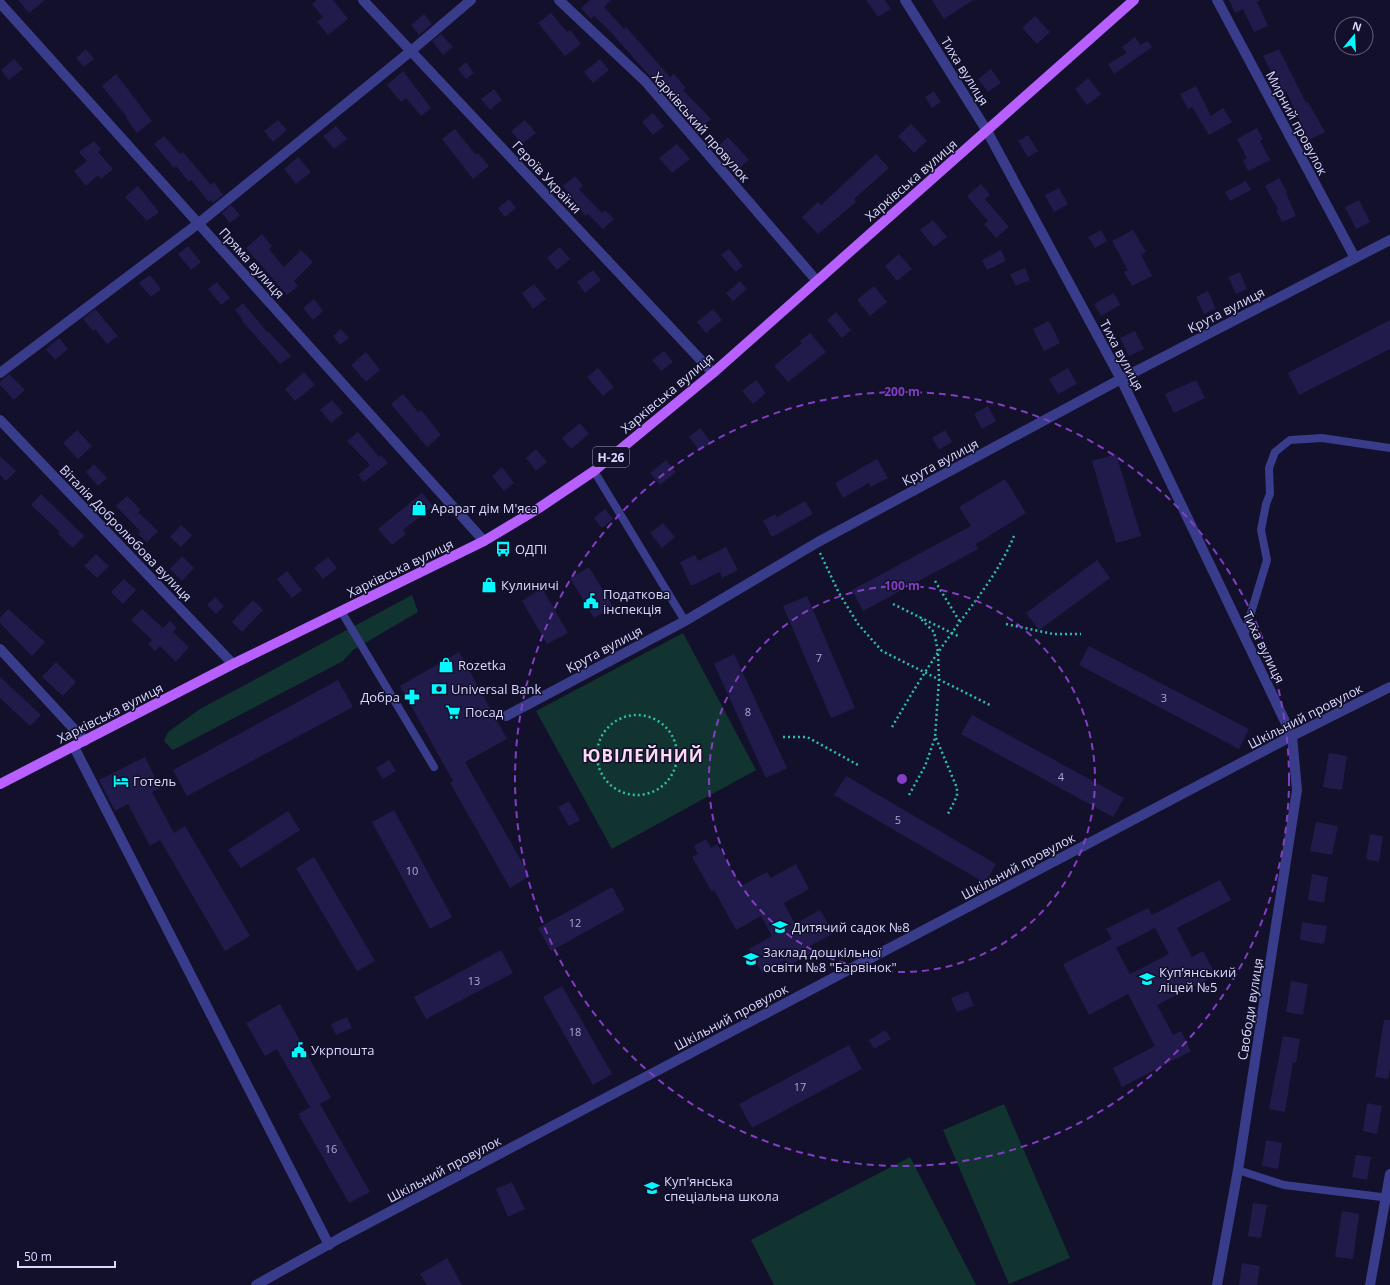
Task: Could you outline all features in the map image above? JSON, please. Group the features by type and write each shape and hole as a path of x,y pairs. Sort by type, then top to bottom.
{"main road":[{"name":"Харківська вулиця","path":"0,784 233,664 484,541 539,508 594,470 712,372 1134,0"}],"street":[{"name":"Героїв України","path":"363,0 712,372"},
{"path":"0,373 199,223 411,51 471,0"},
{"name":"Харківський провулок","path":"559,0 645,81 816,280"},
{"name":"Тиха вулиця","path":"905,0 987,131 1121,379 1292,736"},
{"name":"Мирний провулок","path":"1217,0 1355,258"},
{"name":"Пряма вулиця","path":"0,3 484,541"},
{"name":"Крута вулиця","path":"506,716 685,621 816,544 1121,379 1390,240"},
{"name":"Віталія Добролюбова вулиця","path":"0,420 233,664"},
{"path":"0,649 85,741"},
{"name":"Шкільний провулок","path":"256,1285 1292,736 1390,687"},
{"name":"Свободи вулиця","path":"1217,1285 1238,1170 1297,790 1292,736"},
{"path":"74,747 329,1245"},
{"path":"1370,1285 1388,1198 1390,1174"}],"lane":[{"path":"1244,636 1267,560 1261,530 1266,504 1270,494 1269,468 1275,452 1290,440 1322,438 1390,448"},
{"path":"594,470 685,621"},
{"path":"341,611 434,767"},
{"path":"1238,1170 1284,1185 1388,1198"}],"path":[{"path":"892,727 938,652 1007,553 1014,536"},
{"path":"816,544 840,593 858,624 882,651 992,706"},
{"path":"935,581 960,622"},
{"path":"893,604 958,636"},
{"path":"909,795 925,766 935,738 939,679 938,652 934,632 919,617"},
{"path":"1006,624 1053,634 1081,634"},
{"path":"631,716 645,716 657,720 667,728 674,740 678,753 676,766 670,779 660,788 648,794 634,796 621,792 606,780 598,763 597,750 600,739 608,727 619,720 631,716"},
{"path":"782,737 806,737 858,765"},
{"path":"935,738 957,788 957,796 947,816"}],"green space":[{"path":"412,595 418,612 353,650 343,661 173,750 164,741 168,732 200,709"},
{"path":"683,633 756,770 612,849 536,711"},
{"path":"1004,1104 1070,1258 1009,1284 943,1130"},
{"path":"910,1157 976,1285 774,1285 751,1240"}],"building":[{"path":"18,0 45,0 29,13"},
{"path":"317,0 333,0 348,19 328,35 317,22 323,17 312,4"},
{"path":"590,0 611,0 604,7 624,29 626,27 670,77 674,74 686,88 683,90 711,119 698,130 606,27 594,16 591,19 581,8"},
{"path":"866,0 885,0 891,9 878,17"},
{"path":"932,0 973,0 944,19"},
{"path":"1229,0 1261,0 1257,2 1268,26 1254,32 1243,9 1235,13"},
{"path":"551,13 567,32 570,30 581,44 565,56 538,23"},
{"path":"424,14 432,24 419,35 411,25"},
{"path":"1035,16 1050,32 1037,44 1022,28"},
{"path":"441,34 453,47 443,55 432,41"},
{"path":"1135,37 1140,45 1148,41 1152,47 1114,74 1108,64 1127,53 1122,47"},
{"path":"86,49 94,59 84,67 76,58"},
{"path":"1279,49 1306,103 1308,102 1325,132 1309,140 1286,91 1282,93 1263,56"},
{"path":"14,59 23,69 9,80 1,70"},
{"path":"600,59 609,70 593,83 584,72"},
{"path":"466,62 474,73 466,79 458,69"},
{"path":"991,69 1001,83 988,92 978,79"},
{"path":"403,71 431,108 421,116 406,98 401,102 387,85"},
{"path":"116,74 152,121 137,133 126,118 127,117 102,86"},
{"path":"1088,78 1101,94 1087,105 1075,89"},
{"path":"1196,86 1211,116 1223,108 1232,122 1209,135 1192,107 1188,109 1180,94"},
{"path":"494,89 502,100 490,110 481,99"},
{"path":"934,91 941,102 932,108 925,97"},
{"path":"653,113 664,126 653,135 642,122"},
{"path":"278,120 287,130 273,142 264,131"},
{"path":"525,120 536,133 522,144 511,131"},
{"path":"911,124 927,141 914,153 898,136"},
{"path":"336,126 347,139 334,149 323,136"},
{"path":"1257,128 1263,139 1260,141 1270,160 1248,171 1243,160 1247,158 1237,139"},
{"path":"455,129 476,155 478,153 489,166 473,179 442,139"},
{"path":"1028,135 1038,151 1028,157 1018,141"},
{"path":"164,136 180,154 183,152 211,185 214,182 223,195 213,203 211,200 209,202 191,180 189,182 176,166 174,168 154,144"},
{"path":"728,137 749,160 736,171 715,149"},
{"path":"94,141 101,149 98,152 113,169 101,179 98,175 86,186 74,171 87,161 79,152"},
{"path":"677,144 690,159 672,173 659,158"},
{"path":"876,154 889,168 854,199 856,202 818,234 802,217 818,202 821,205"},
{"path":"298,157 311,172 296,184 284,169"},
{"path":"575,176 583,186 579,189 602,213 605,210 614,219 603,229 588,214 586,216 576,205 577,204 563,186"},
{"path":"1279,178 1287,192 1286,193 1296,216 1282,222 1276,210 1278,209 1265,186"},
{"path":"1246,181 1251,190 1230,201 1225,192"},
{"path":"981,184 990,195 985,199 1009,227 996,238 984,224 988,221 967,196"},
{"path":"138,186 159,212 147,221 125,197"},
{"path":"1059,188 1068,204 1054,212 1045,195"},
{"path":"509,199 516,208 505,217 498,208"},
{"path":"1359,200 1370,222 1356,229 1345,207"},
{"path":"231,205 240,215 230,223 222,213"},
{"path":"933,220 947,237 934,247 920,230"},
{"path":"1101,230 1107,241 1095,248 1088,237"},
{"path":"1133,230 1146,252 1141,255 1152,276 1132,286 1124,272 1128,270 1112,241"},
{"path":"262,234 272,246 269,249 284,267 301,250 313,262 294,281 298,286 287,295 246,248"},
{"path":"188,246 201,262 191,270 178,254"},
{"path":"560,247 570,259 557,270 547,258"},
{"path":"729,249 743,266 736,272 721,255"},
{"path":"1001,250 1006,261 987,270 982,260"},
{"path":"899,254 912,269 897,281 885,266"},
{"path":"1025,268 1030,280 1016,286 1010,274"},
{"path":"593,270 601,280 585,293 577,282"},
{"path":"1240,272 1247,289 1236,294 1228,277"},
{"path":"150,275 161,289 151,297 139,283"},
{"path":"740,281 747,289 733,301 726,293"},
{"path":"217,282 230,298 221,305 208,289"},
{"path":"534,284 546,299 533,309 522,293"},
{"path":"874,286 887,302 870,316 857,300"},
{"path":"1208,291 1216,309 1204,314 1196,297"},
{"path":"1114,293 1120,305 1101,316 1094,304"},
{"path":"314,299 323,311 313,320 303,308"},
{"path":"243,303 267,332 268,331 291,356 280,364 242,321 243,320 235,310"},
{"path":"95,309 118,336 107,344 95,329 93,331 83,319"},
{"path":"713,309 722,320 706,333 697,322"},
{"path":"836,312 851,330 842,338 827,320"},
{"path":"1390,320 1390,349 1299,395 1288,373"},
{"path":"1049,321 1060,343 1044,351 1033,329"},
{"path":"341,329 349,338 340,345 333,336"},
{"path":"1135,331 1144,349 1129,356 1120,338"},
{"path":"810,333 826,352 788,382 774,366 802,343 800,341"},
{"path":"59,338 68,349 55,360 46,349"},
{"path":"664,351 673,362 661,371 652,360"},
{"path":"366,352 380,370 366,382 351,365"},
{"path":"598,368 614,387 603,396 587,377"},
{"path":"1068,368 1077,384 1058,394 1049,379"},
{"path":"304,372 315,385 295,401 285,389"},
{"path":"9,374 25,390 14,400 0,385 0,382"},
{"path":"756,380 766,393 753,404 742,391"},
{"path":"1196,380 1205,398 1174,413 1165,394"},
{"path":"403,394 418,412 421,410 441,435 427,447 391,404"},
{"path":"332,400 343,413 331,423 320,410"},
{"path":"988,406 996,421 982,429 974,414"},
{"path":"580,423 589,434 571,449 562,438"},
{"path":"700,428 711,442 700,451 689,437"},
{"path":"77,430 92,446 78,459 63,443"},
{"path":"945,430 952,442 939,450 932,438"},
{"path":"358,432 379,457 381,455 388,463 364,482 358,475 370,465 347,441"},
{"path":"536,449 547,462 536,471 526,458"},
{"path":"1116,454 1141,536 1116,543 1092,461"},
{"path":"0,456 16,471 6,481 0,475"},
{"path":"877,459 888,478 871,487 869,483 843,498 835,483"},
{"path":"666,460 676,472 660,485 650,473"},
{"path":"94,464 107,478 98,486 86,472"},
{"path":"502,467 514,483 504,491 492,476"},
{"path":"1005,479 1026,513 976,544 978,549 863,611 852,590 971,526 959,507"},
{"path":"422,493 433,506 403,530 406,534 392,545 378,529"},
{"path":"41,494 84,536 73,548 58,534 60,532 31,505"},
{"path":"127,496 141,510 138,512 158,531 147,542 138,534 141,532 116,506"},
{"path":"805,501 813,514 772,537 763,521 775,514 777,517"},
{"path":"605,509 613,519 602,528 594,518"},
{"path":"663,523 675,537 662,548 650,533"},
{"path":"181,525 192,535 181,547 170,537"},
{"path":"726,547 738,570 722,578 720,572 691,586 680,562 695,555 698,561"},
{"path":"96,554 109,566 97,578 84,566"},
{"path":"182,556 194,568 182,581 170,569"},
{"path":"328,557 337,568 323,579 314,568"},
{"path":"1097,560 1110,578 1039,630 1026,613"},
{"path":"589,567 613,607 594,618 570,578"},
{"path":"287,571 302,590 292,598 277,579"},
{"path":"124,579 136,590 123,604 111,592"},
{"path":"542,588 568,633 547,644 522,601"},
{"path":"807,596 855,708 831,718 783,606"},
{"path":"215,597 224,606 216,614 207,605"},
{"path":"253,600 263,610 242,632 232,622"},
{"path":"8,609 45,642 32,656 0,623 0,618"},
{"path":"142,609 163,628 170,621 177,628 173,632 189,647 176,662 160,646 155,651 148,644 152,640 131,620"},
{"path":"1089,646 1249,729 1239,749 1079,665"},
{"path":"459,652 507,739 465,762 530,876 510,888 450,783 453,781 400,686"},
{"path":"734,654 787,768 766,778 714,664"},
{"path":"56,662 76,682 63,696 42,677"},
{"path":"0,677 41,715 30,726 0,698"},
{"path":"338,680 353,707 187,796 173,770"},
{"path":"972,715 1124,798 1113,817 961,734"},
{"path":"1329,753 1347,756 1342,790 1323,787"},
{"path":"145,757 160,788 152,792 174,833 185,826 250,936 225,951 160,840 150,846 128,804 115,811 99,780"},
{"path":"389,760 396,771 383,779 376,768"},
{"path":"846,776 996,864 985,883 834,795"},
{"path":"569,801 580,820 569,826 558,807"},
{"path":"394,810 452,917 430,929 372,822"},
{"path":"288,811 300,830 241,868 228,850"},
{"path":"1316,822 1338,826 1332,855 1310,851"},
{"path":"1370,834 1383,836 1379,862 1366,859"},
{"path":"706,839 711,848 717,844 741,886 767,872 771,878 796,864 809,889 784,903 795,924 820,910 834,933 808,947 812,953 788,966 785,960 762,973 749,949 772,936 761,916 736,930 714,890 712,892 692,857 698,854 694,846"},
{"path":"314,857 375,961 357,971 296,868"},
{"path":"1312,874 1328,877 1324,903 1308,900"},
{"path":"1220,880 1231,900 1177,928 1192,957 1203,951 1216,975 1157,1005 1173,1035 1181,1031 1191,1051 1122,1087 1113,1068 1155,1046 1128,994 1089,1015 1063,964 1112,939 1106,929 1148,908 1152,915","holes":["1155,928 1169,954 1130,974 1116,948"]},
{"path":"612,887 625,910 551,951 538,928"},
{"path":"1302,922 1327,926 1324,944 1300,940"},
{"path":"501,950 513,973 426,1019 414,997"},
{"path":"1291,981 1308,984 1303,1015 1286,1012"},
{"path":"562,986 612,1074 593,1085 543,997"},
{"path":"968,991 974,1006 957,1012 951,998"},
{"path":"280,1004 331,1098 320,1104 370,1192 349,1203 298,1114 310,1107 277,1049 265,1056 246,1023"},
{"path":"347,1017 352,1028 336,1035 331,1024"},
{"path":"1384,1020 1390,1020 1390,1068 1388,1079 1375,1077"},
{"path":"885,1030 891,1039 874,1049 869,1040"},
{"path":"1283,1036 1300,1039 1296,1063 1293,1062 1285,1112 1269,1109"},
{"path":"849,1045 862,1069 752,1128 739,1104"},
{"path":"1367,1103 1382,1106 1377,1134 1363,1131"},
{"path":"1266,1140 1282,1143 1278,1169 1262,1166"},
{"path":"1356,1155 1371,1157 1367,1180 1352,1177"},
{"path":"512,1182 525,1209 508,1217 496,1189"},
{"path":"1253,1203 1267,1205 1261,1238 1248,1236"},
{"path":"1342,1211 1359,1214 1353,1259 1335,1257"},
{"path":"447,1258 462,1285 427,1285 420,1274"},
{"path":"1242,1263 1260,1266 1257,1285 1239,1285"}],"place":[{"name":"Арарат дім М'яса","path":"419,508"},
{"name":"ОДПІ","path":"503,549"},
{"name":"Кулиничі","path":"489,585"},
{"name":"Податкова інспекція","path":"591,601"},
{"name":"Rozetka","path":"446,665"},
{"name":"Universal Bank","path":"439,689"},
{"name":"Добра","path":"412,697"},
{"name":"Посад","path":"453,712"},
{"name":"Готель","path":"121,781"},
{"name":"Дитячий садок №8","path":"780,927"},
{"name":"Заклад дошкільної освіти №8 \"Барвінок\"","path":"751,959"},
{"name":"Куп’янський ліцей №5","path":"1147,979"},
{"name":"Укрпошта","path":"299,1050"},
{"name":"Куп'янська спеціальна школа","path":"652,1188"}],"district":[{"name":"ЮВІЛЕЙНИЙ","path":"643,755"}]}
